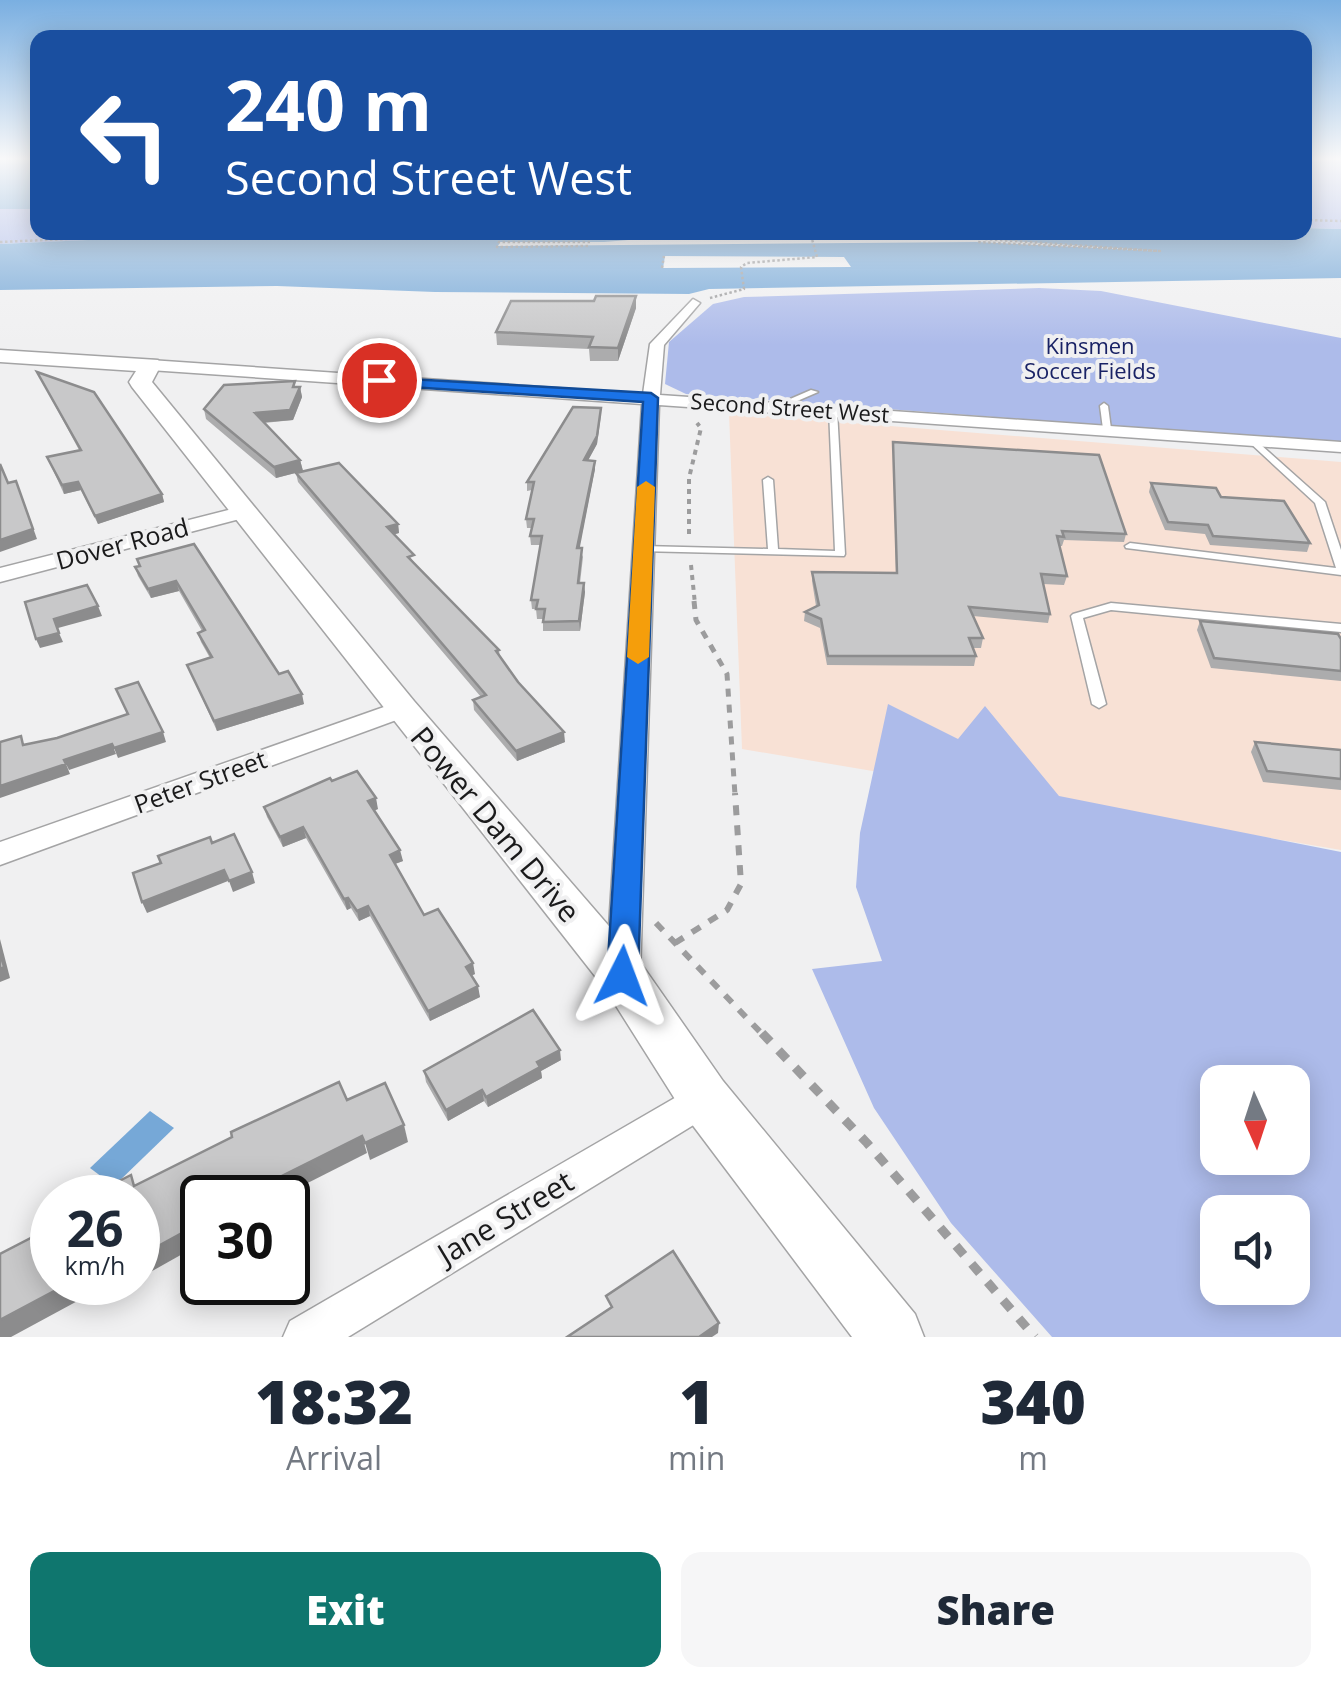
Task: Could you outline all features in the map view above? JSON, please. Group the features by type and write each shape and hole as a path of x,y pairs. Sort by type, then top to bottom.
{"main road":[{"name":"Second Street West","path":"0,356 150,366"},
{"name":"Power Dam Drive","path":"150,366 140,382 401,709 622,976 704,1098 892,1337"}],"street":[{"path":"622,976 650,408 658,344 692,303"},
{"name":"Second Street West","path":"150,366 650,408 778,406 1341,447"},
{"name":"Dover Road","path":"0,575 244,512"},
{"name":"Peter Street","path":"0,854 401,709"},
{"name":"Jane Street","path":"306,1337 704,1098"}],"lane":[{"path":"778,406 814,392"},
{"path":"1104,406 1107,429"},
{"path":"643,549 840,554 834,410"},
{"path":"1130,546 1341,569 1320,502 1252,440"},
{"path":"768,480 773,550"},
{"path":"1099,704 1077,616 1112,606 1341,628"}],"path":[{"path":"0,242 44,240"},
{"path":"692,303 744,290 741,267 817,257 812,240"},
{"path":"976,242 1160,251 999,240"},
{"path":"499,242 589,244 498,247 499,242"},
{"path":"662,268 664,256"},
{"path":"650,408 692,421 701,428 690,478 696,620 727,674 740,884 728,910 675,943"},
{"path":"626,897 867,1142 1035,1337"}],"shaded area":[{"path":"1312,228 1341,229 1341,278 709,289 689,294 277,286 0,290 0,244 88,240 628,240 500,242 498,246 976,242 1159,251 999,240 1312,240","holes":["665,256 844,257 851,267 663,268"]},
{"path":"729,413 1341,462 1341,850 742,749"},
{"path":"150,1111 174,1128 125,1175 99,1175 90,1168"}],"green space":[{"path":"0,220 30,220 30,240 96,240 0,244"},
{"path":"1312,220 1341,220 1341,229 1312,228"},
{"name":"Kinsmen Soccer Fields","path":"1039,288 1101,291 1341,338 1341,443 686,394 665,384 669,342 713,304 744,297"},
{"path":"888,704 958,739 985,706 1059,796 1341,852 1341,1337 1052,1337 951,1223 874,1108 812,969 882,961 856,887 860,833"}],"building":[{"path":"596,296 636,296 618,348 589,347 593,337 496,332 511,301 594,301"},
{"path":"37,372 94,392 162,494 95,516 78,482 62,485 47,457 81,450"},
{"path":"295,381 293,387 300,387 290,410 255,413 300,460 274,467 204,409 224,385"},
{"path":"573,407 601,408 597,436 584,460 595,461 577,548 582,548 578,583 584,583 579,621 543,622 545,609 536,609 538,600 531,600 542,536 530,536 534,519 526,519 534,482 527,482"},
{"path":"893,442 1099,455 1126,534 1062,531 1064,537 1057,536 1067,576 1041,574 1050,614 969,607 983,638 969,638 976,656 828,656 821,619 805,612 819,605 812,572 897,573"},
{"path":"339,463 398,524 387,527 414,555 408,557 499,650 496,651 518,682 564,732 516,751 473,700 486,695 296,473"},
{"path":"0,464 8,483 16,481 33,529 0,540"},
{"path":"1151,483 1216,488 1221,497 1284,501 1310,543 1213,536 1208,525 1168,522"},
{"path":"194,544 279,674 288,671 302,694 214,721 187,665 212,657 198,633 205,630 176,581 148,589 135,567 140,566 137,559"},
{"path":"87,585 98,606 54,619 59,633 36,639 25,602"},
{"path":"1200,621 1338,634 1341,671 1214,658"},
{"path":"138,682 163,732 114,748 112,744 0,786 0,742 21,736 23,745 57,738 128,714 116,689"},
{"path":"1255,742 1341,750 1341,779 1267,771"},
{"path":"357,771 376,798 368,801 400,850 390,855 424,915 438,909 473,963 466,967 478,986 428,1011 368,906 357,911 348,898 344,899 303,827 280,837 264,807 330,778 332,781"},
{"path":"234,834 252,872 229,881 224,870 142,902 133,873 161,863 158,856 210,837 212,843"},
{"path":"533,1010 560,1050 537,1062 540,1067 486,1097 482,1090 446,1110 424,1071"},
{"path":"339,1082 347,1100 385,1083 404,1125 365,1143 362,1136 284,1175 180,1175 180,1234 160,1245 160,1175 156,1175 232,1137 231,1132"},
{"path":"30,1238 30,1304 0,1320 0,1254"},
{"path":"673,1251 719,1323 699,1337 567,1337 612,1307 606,1296"}],"slow traffic":[{"path":"638,657 646,487"}],"route":[{"path":"379,380 651,398 622,976"}]}
